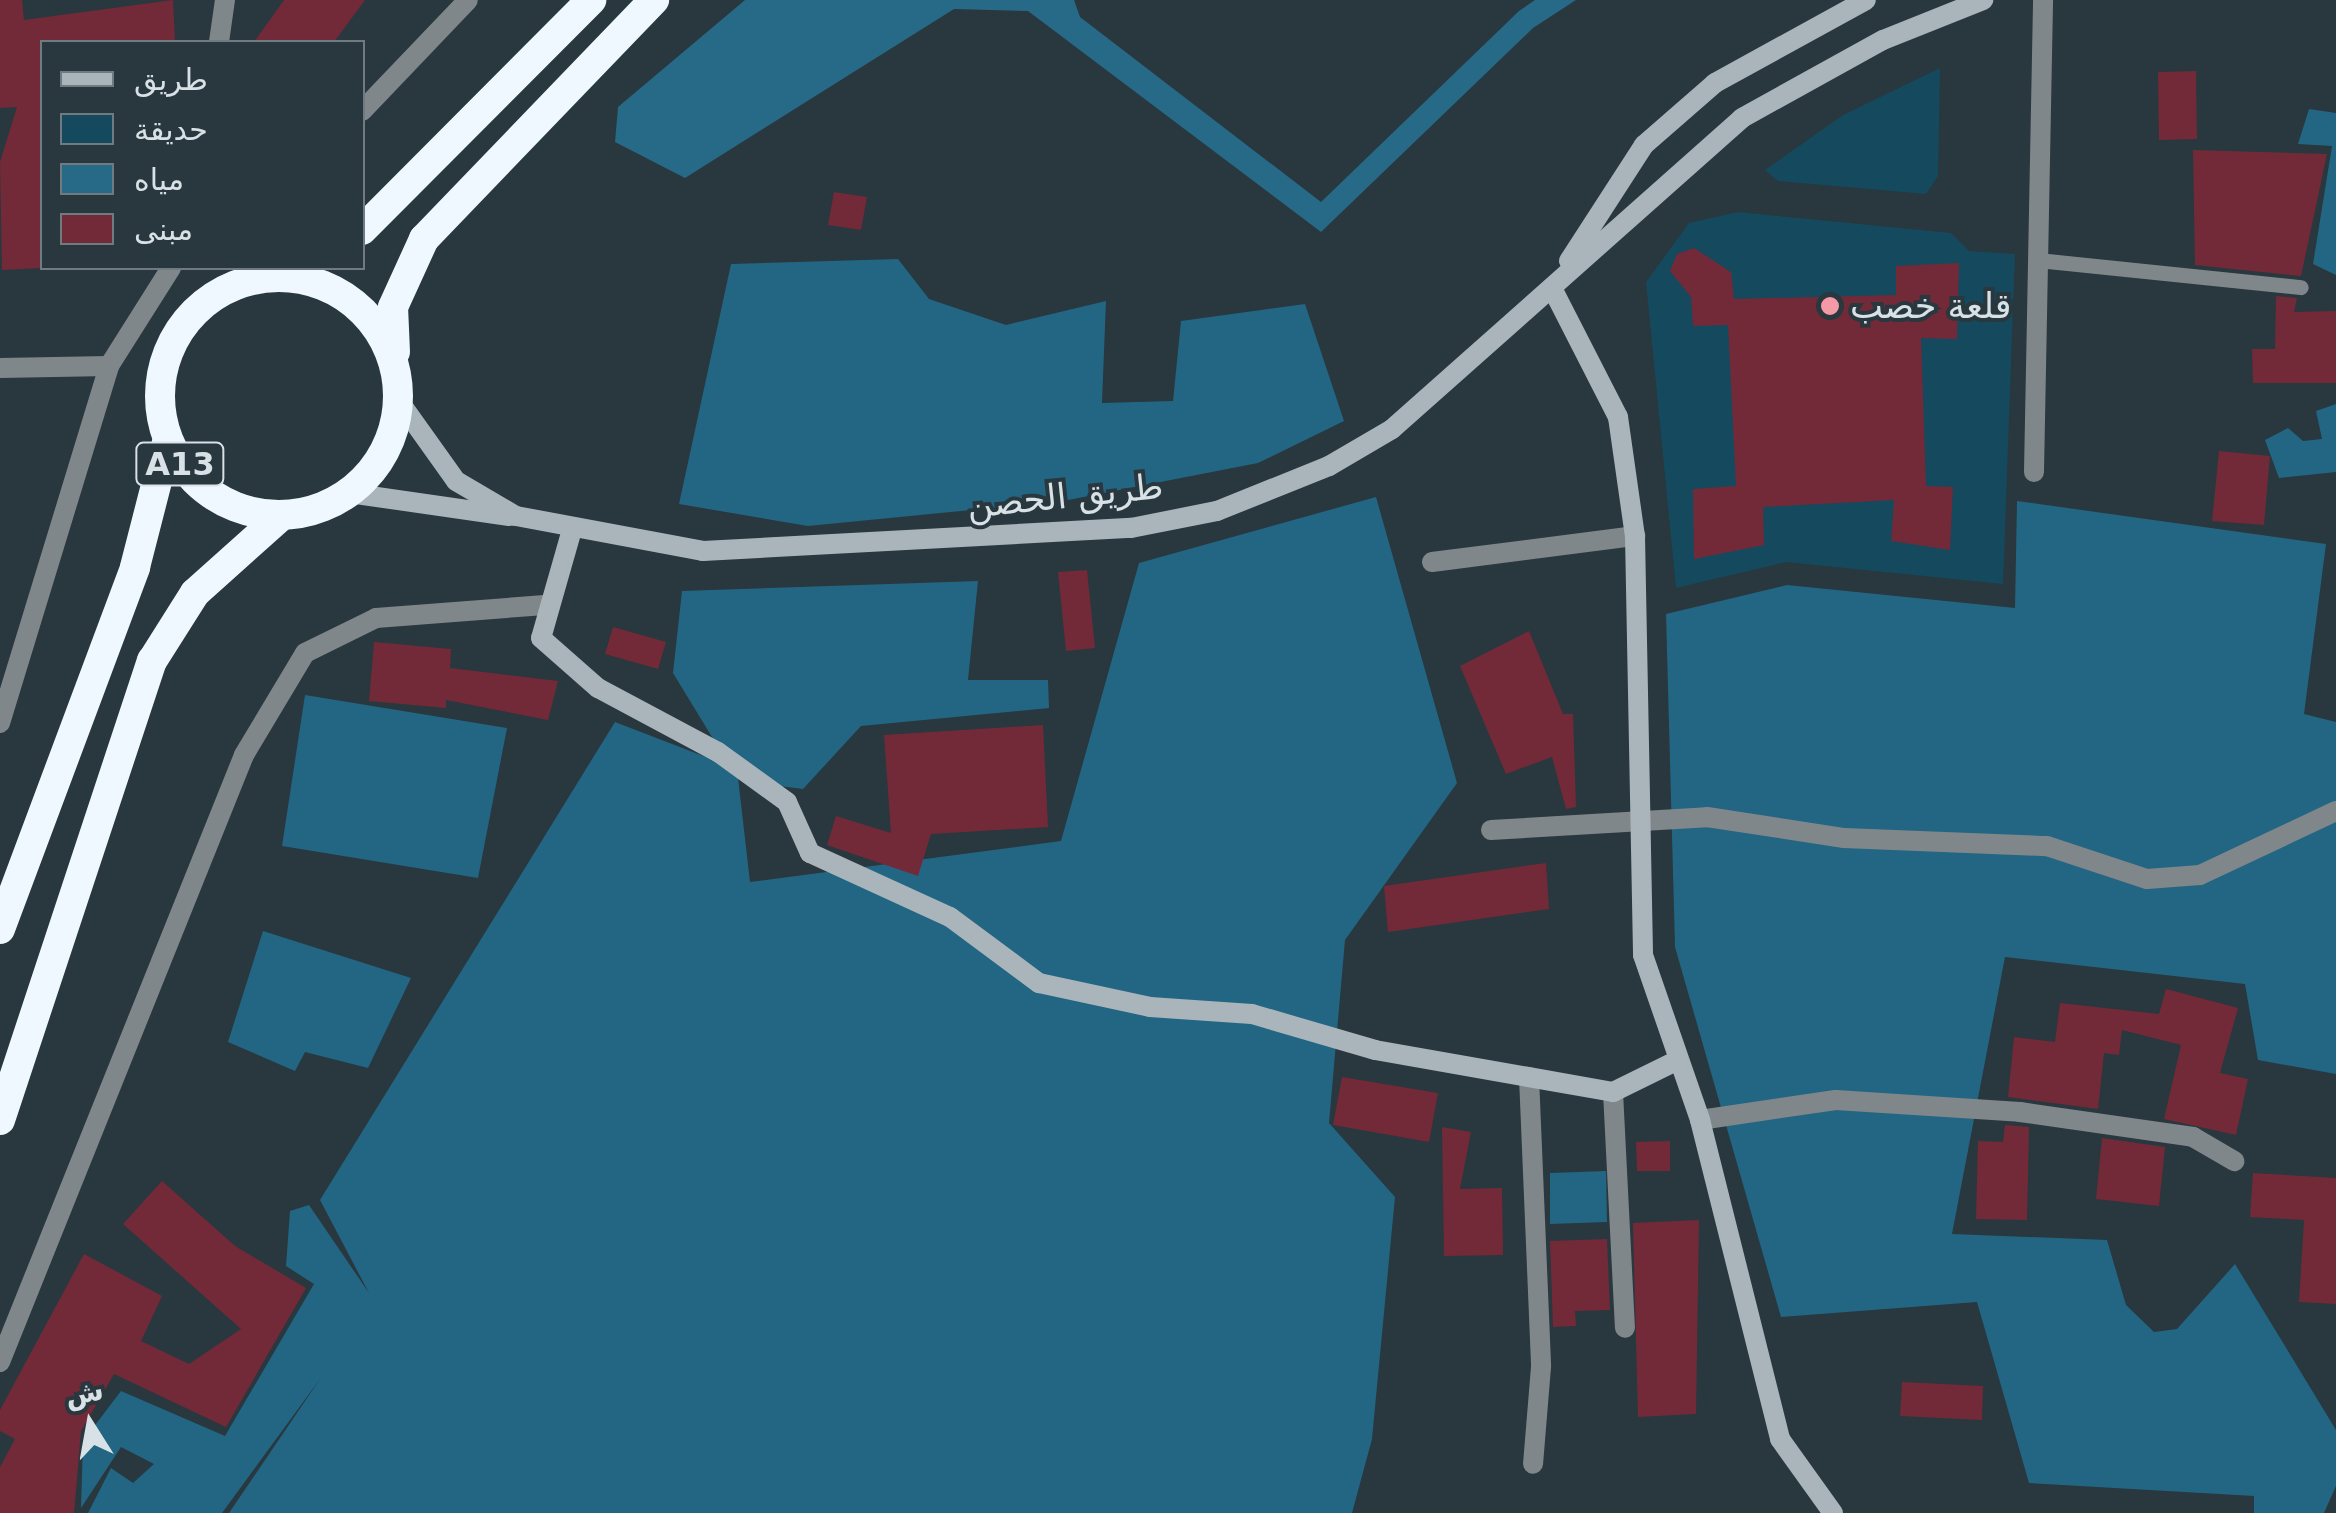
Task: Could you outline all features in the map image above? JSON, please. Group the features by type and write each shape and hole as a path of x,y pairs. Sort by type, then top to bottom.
{"highway":[{"path":"365,227 590,0"},
{"name":"A13","path":"349,493 392,436 399,401 394,307 424,239 654,0"},
{"name":"A13","path":"0,930 141,549 167,442 162,367 177,332 235,285 287,272 350,300 395,365"},
{"name":"A13","path":"167,442 213,497 282,516"},
{"path":"0,1120 152,661 195,593 282,516 349,493"}],"main road":[{"path":"1715,84 1846,0"},
{"name":"طريق الحصن","path":"1552,288 1644,145 1715,84 1866,0"},
{"name":"طريق الحصن","path":"349,493 516,516 571,533 703,551 829,549 1131,528 1217,511 1328,466 1392,429 1742,118 1884,40 1983,0"},
{"path":"1552,288 1618,418 1634,536 1643,954 1674,1062 1700,1120 1780,1438 1832,1513"},
{"name":"طريق الحصن","path":"399,401 456,480 516,516"},
{"path":"571,533 564,577 544,605 541,638 598,688 718,752 787,802 810,852 950,916 1039,983 1150,1008 1252,1014 1375,1050 1613,1092 1674,1062"}],"street":[{"path":"219,40 224,0"},
{"path":"365,108 468,0"},
{"path":"2034,472 2043,0"},
{"path":"0,722 110,366 170,270"},
{"path":"0,368 110,366"},
{"path":"1432,562 1634,536"},
{"path":"0,1362 244,755 304,653 376,618 544,605"},
{"path":"1491,830 1640,817 2047,846 2147,879 2200,875 2336,812"},
{"path":"1529,1077 1541,1367 1534,1464"},
{"path":"1613,1092 1626,1328"},
{"path":"1700,1120 1836,1100 2020,1112 2193,1137 2234,1161"}],"lane":[{"path":"2038,260 2301,287"}],"green space":[{"path":"1940,68 1938,176 1926,194 1778,181 1765,170 1843,115"},
{"path":"1738,212 1951,233 1969,251 2015,254 2003,584 1786,562 1676,588 1646,282 1689,223"}],"shaded area":[{"path":"2309,109 2336,113 2336,275 2313,264 2332,146 2298,144"},
{"path":"898,259 929,299 1006,325 1106,301 1102,403 1173,401 1181,321 1305,304 1344,421 1258,463 1063,501 808,526 679,504 731,264"},
{"path":"2336,404 2336,472 2279,478 2265,440 2288,428 2303,441 2322,439 2316,411"},
{"path":"1376,497 1457,783 1345,940 1329,1123 1395,1197 1372,1439 1352,1513 229,1513 320,1379 222,1513 88,1513 111,1468 133,1483 154,1464 121,1447 81,1508 83,1441 121,1391 225,1436 314,1284 286,1266 290,1211 309,1205 369,1293 320,1200 615,722 737,769 750,882 1061,841 1139,563"},
{"path":"2017,501 2326,544 2304,714 2336,722 2336,1074 2258,1060 2245,984 2005,957 1952,1234 2107,1240 2126,1305 2154,1332 2177,1329 2235,1264 2336,1430 2336,1486 2324,1513 2254,1513 2254,1496 2029,1483 1977,1302 1781,1317 1675,947 1666,614 1787,585 2015,608"},
{"path":"978,581 968,680 1048,680 1049,708 861,726 803,789 756,783 712,737 673,673 682,591"},
{"path":"305,695 507,728 478,878 282,846"},
{"path":"263,931 411,978 368,1068 305,1052 295,1071 228,1042"},
{"path":"1606,1171 1607,1222 1550,1224 1550,1173"}],"water":[{"path":"745,0 1074,0 1080,17 1321,202 1519,11 1535,0 1576,0 1533,28 1321,232 1028,11 954,9 685,178 615,142 618,107"}],"building":[{"path":"0,0 22,0 24,20 173,0 175,40 40,40 40,268 2,270 0,162 17,107 0,108"},
{"path":"284,0 365,0 335,40 255,40"},
{"path":"2196,71 2197,139 2159,140 2158,72"},
{"path":"2193,150 2327,154 2301,276 2195,265"},
{"path":"834,192 867,197 861,230 828,225"},
{"path":"1694,248 1731,272 1734,299 1896,295 1896,266 1959,263 1957,339 1921,338 1926,486 1953,487 1950,550 1891,541 1894,500 1763,507 1764,545 1694,559 1693,489 1736,486 1728,325 1693,326 1691,297 1670,271 1677,254"},
{"path":"2276,296 2297,298 2294,312 2336,311 2336,383 2253,383 2252,349 2275,349"},
{"path":"2219,451 2270,456 2264,525 2212,521"},
{"path":"1087,570 1095,648 1066,651 1058,572"},
{"path":"613,627 666,642 658,669 605,654"},
{"path":"1529,631 1563,714 1573,714 1576,807 1566,809 1552,757 1506,774 1460,666"},
{"path":"374,642 451,649 450,668 558,681 548,720 446,700 446,708 369,701"},
{"path":"1043,725 1048,827 931,834 918,876 827,845 836,816 891,833 884,735"},
{"path":"1546,863 1549,909 1388,932 1384,886"},
{"path":"2166,989 2238,1008 2220,1073 2248,1079 2236,1135 2164,1119 2181,1045 2122,1030 2119,1055 2104,1053 2098,1109 2008,1097 2014,1037 2055,1042 2060,1003 2159,1014"},
{"path":"1342,1077 1438,1093 1429,1142 1333,1125"},
{"path":"2005,1125 2029,1127 2027,1220 1976,1219 1978,1141 2003,1142"},
{"path":"1442,1127 1471,1132 1460,1189 1502,1188 1503,1255 1444,1256"},
{"path":"2102,1138 2165,1147 2159,1206 2096,1199"},
{"path":"1670,1141 1670,1171 1637,1171 1636,1142"},
{"path":"2253,1173 2336,1178 2336,1304 2299,1302 2304,1220 2250,1217"},
{"path":"162,1181 235,1246 306,1288 226,1427 114,1374 81,1431 74,1513 0,1513 0,1467 15,1439 0,1431 0,1410 84,1254 162,1296 141,1341 189,1364 241,1329 123,1224"},
{"path":"1699,1220 1696,1414 1638,1417 1633,1223"},
{"path":"1607,1239 1610,1310 1575,1311 1576,1326 1553,1327 1550,1241"},
{"path":"1902,1382 1983,1386 1982,1420 1900,1416"}],"place":[{"name":"قلعة خصب","path":"1830,306"}]}
